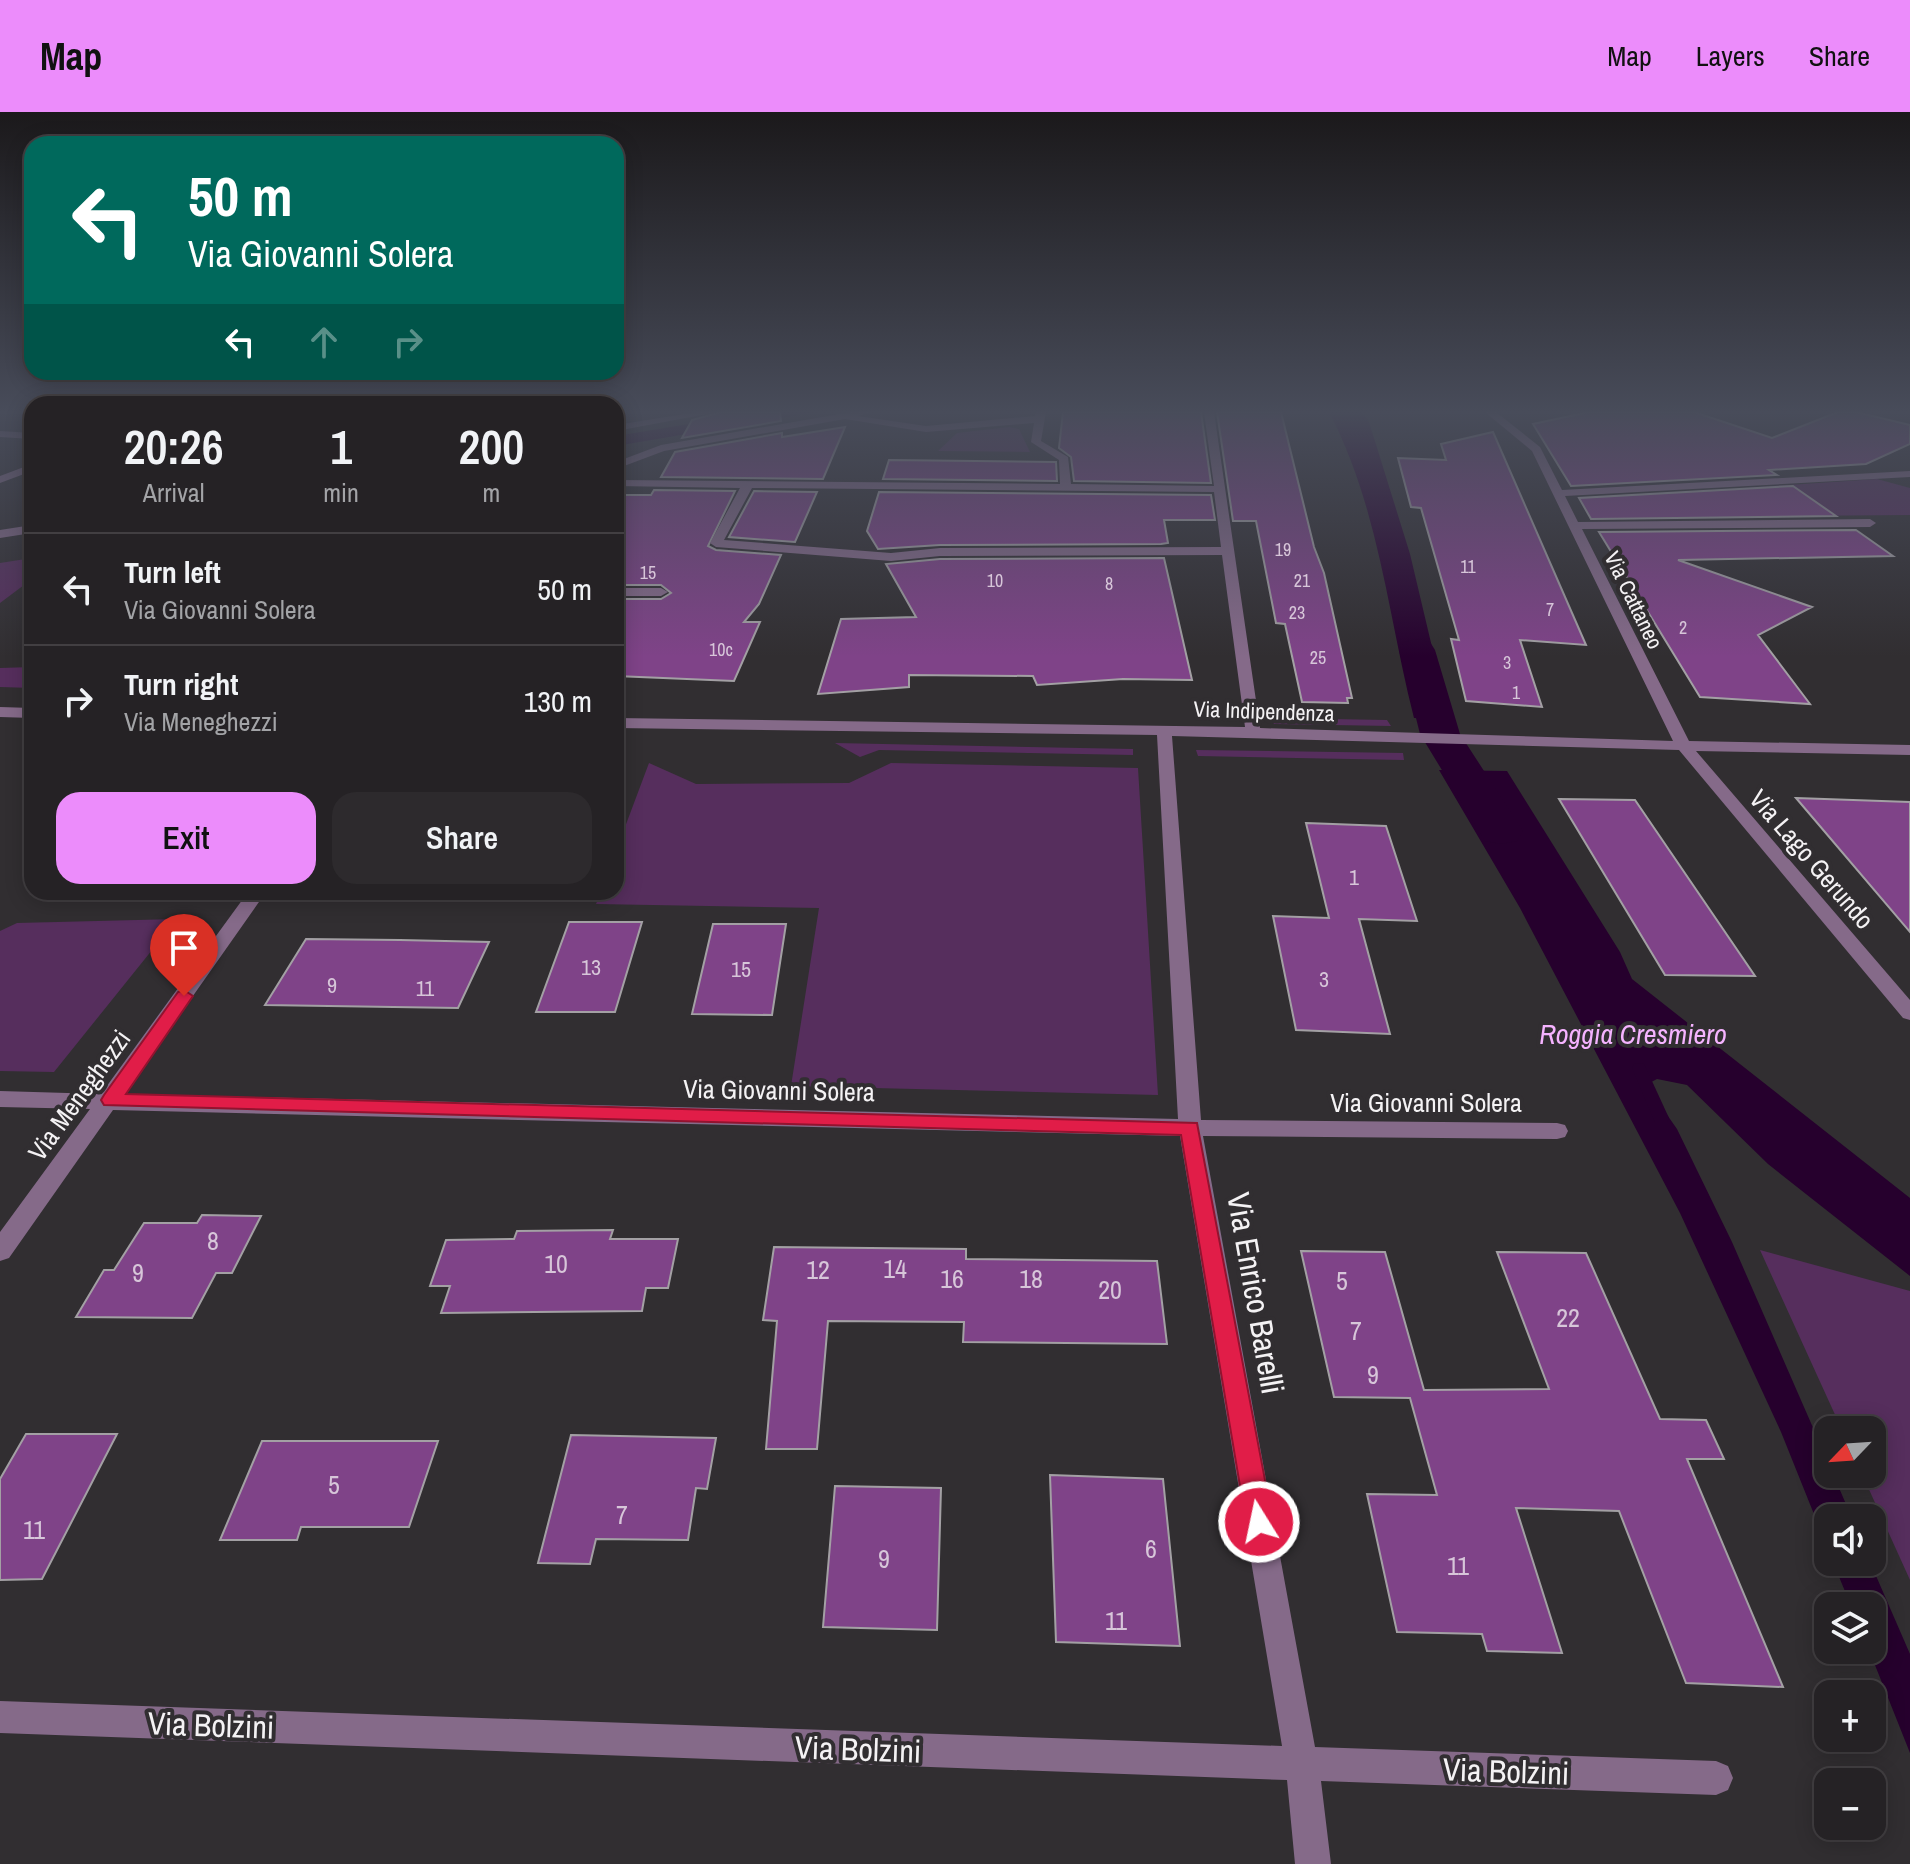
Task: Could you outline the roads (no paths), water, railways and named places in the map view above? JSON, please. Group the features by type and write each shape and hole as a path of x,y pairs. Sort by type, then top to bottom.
{"street":[{"path":"743,494 716,543 891,557 940,552 1227,551"},
{"path":"1218,494 1253,732"},
{"name":"Via Cattaneo","path":"1560,494 1684,747 1706,775"},
{"path":"1574,526 1870,523"},
{"path":"0,534 24,530"},
{"path":"624,592 661,592"},
{"path":"0,712 24,713"},
{"name":"Via Indipendenza","path":"624,723 1164,730 1684,747 1910,750"},
{"name":"Via Enrico Barelli","path":"1164,730 1190,1128 1302,1765 1313,1864"},
{"name":"Via Lago Gerundo","path":"1706,775 1910,1013"},
{"name":"Via Meneghezzi","path":"0,1251 251,900"},
{"name":"Via Giovanni Solera","path":"0,1099 1190,1128 1557,1131"},
{"name":"Via Bolzini","path":"0,1717 1716,1778"}],"water":[{"path":"1362,494 1391,494 1410,554 1449,719 1414,718"},
{"path":"1439,770 1507,771 1620,952 1632,979 1910,1198 1910,1276 1768,1164 1687,1085 1657,1079 1642,1087 1648,1100 1663,1109 1677,1129 1732,1242 1814,1430 1814,1488 1839,1488 1846,1504 1814,1504 1814,1514 1781,1432 1680,1213 1520,908"},
{"path":"1839,1576 1876,1576 1883,1592 1845,1592"},
{"path":"1886,1599 1910,1654 1910,1753 1886,1693 1886,1680 1881,1680 1875,1664 1886,1664"}],"waterway":[{"name":"Roggia Cresmiero","path":"1417,650 1440,734 1501,831"},
{"path":"1639,1068 1661,1118"}]}
